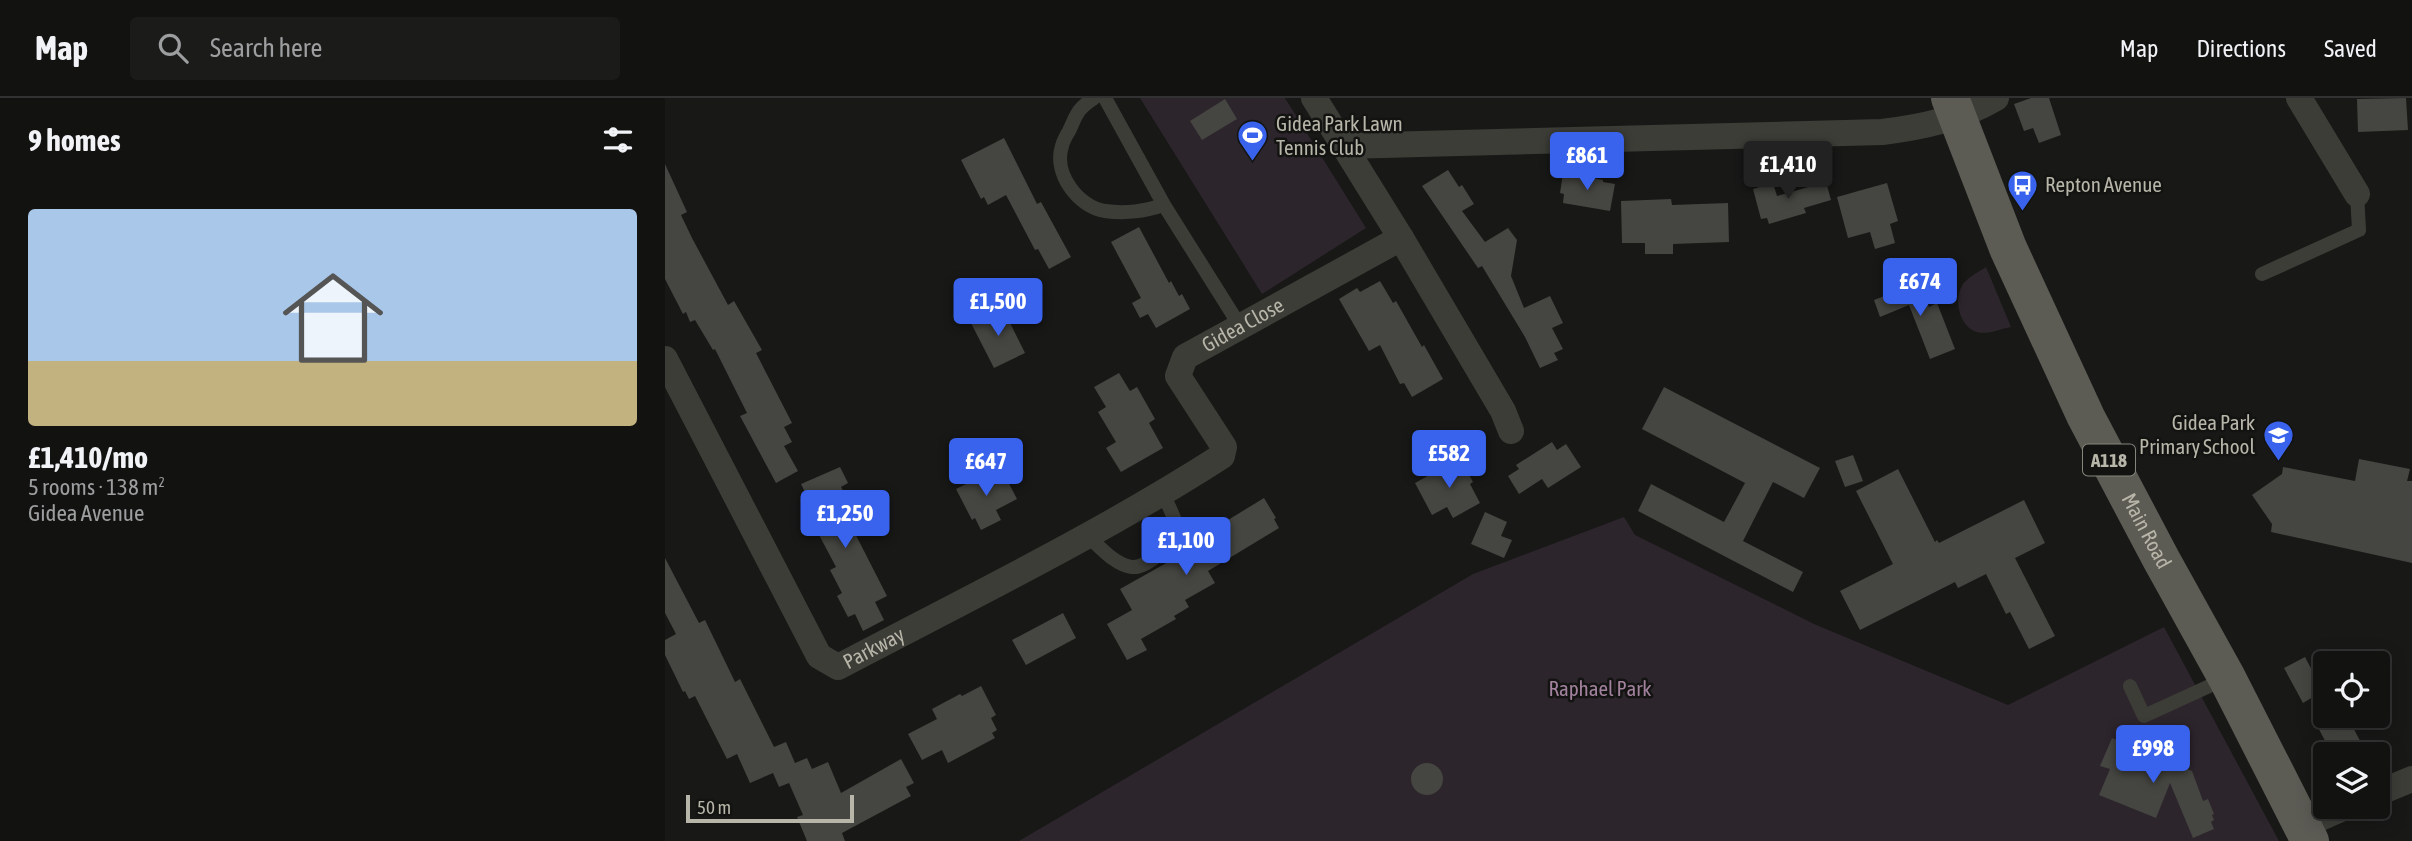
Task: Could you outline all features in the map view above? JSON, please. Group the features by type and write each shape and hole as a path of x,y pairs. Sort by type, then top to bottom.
{"main road":[{"name":"Main Road","path":"1954,107 2008,248 2086,417 2227,678 2306,833"}],"street":[{"path":"1314,98 1401,238 1503,411 1511,431"},
{"path":"1344,146 1882,132 1916,128 1954,107 1996,98"},
{"path":"2299,98 2357,194"},
{"name":"Gidea Close","path":"1222,456 1224,447 1178,376 1185,357 1401,238"},
{"name":"Parkway","path":"665,359 819,656 838,667 1088,536 1163,494 1222,456"},
{"path":"2390,788 2412,779"},
{"path":"2306,833 2327,819"}],"lane":[{"path":"1094,98 1080,107 1061,148 1061,166 1070,188 1085,201 1102,210 1137,212 1164,205"},
{"path":"1105,98 1164,205 1240,327"},
{"path":"2262,274 2359,230 2357,194"},
{"path":"1088,536 1123,564 1133,567 1151,560 1176,545 1179,537 1174,517 1163,494"},
{"path":"2130,686 2144,716 2227,678"}],"green space":[{"name":"Gidea Park Lawn Tennis Club","path":"1140,98 1285,98 1366,228 1262,294"},
{"path":"1986,267 2011,327 1981,333 1971,329 1962,319 1958,297 1963,284"},
{"name":"Raphael Park","path":"1624,517 1635,535 1814,624 2008,705 2164,627 2279,841 1019,841 1473,574"}],"building":[{"path":"2031,98 2049,98 2061,135 2039,143 2033,128 2024,131 2014,104"},
{"path":"2406,98 2408,130 2358,132 2357,99"},
{"path":"1225,99 1237,119 1202,140 1190,121"},
{"path":"1004,138 1037,204 1041,202 1071,257 1049,269 1038,249 1035,250 1006,195 988,205 984,197 981,199 961,160"},
{"path":"665,164 687,212 681,215 692,238 728,305 734,301 762,350 756,353 792,423 784,427 792,442 784,446 798,471 776,483 740,416 747,413 715,349 713,350 695,320 690,322 686,312 683,314 665,279"},
{"path":"1448,170 1474,204 1462,211 1485,242 1508,228 1517,240 1511,276 1524,308 1550,296 1563,323 1552,328 1563,349 1554,353 1558,360 1540,368 1525,337 1482,266 1478,268 1422,186"},
{"path":"1563,173 1615,184 1610,211 1563,203 1564,194 1560,193"},
{"path":"1826,182 1831,200 1804,208 1806,213 1769,224 1767,218 1761,219 1753,189 1773,183 1777,196"},
{"path":"1887,183 1898,221 1890,224 1895,243 1875,249 1870,232 1848,238 1837,197"},
{"path":"1671,199 1672,205 1728,203 1729,242 1673,244 1673,254 1645,254 1645,243 1622,243 1621,201"},
{"path":"1139,227 1169,283 1171,281 1179,296 1182,294 1190,309 1156,328 1148,314 1140,318 1132,303 1141,298 1111,242"},
{"path":"1380,281 1393,303 1396,301 1443,379 1412,397 1404,383 1400,384 1380,345 1369,351 1339,299 1357,288 1360,292"},
{"path":"1920,282 1929,307 1937,303 1955,349 1930,359 1909,305 1880,317 1874,300"},
{"path":"1002,307 1025,353 994,368 971,323"},
{"path":"1119,373 1130,391 1137,387 1155,419 1149,423 1163,448 1121,472 1106,448 1116,442 1098,412 1106,407 1094,387"},
{"path":"1664,387 1820,468 1804,498 1773,482 1743,541 1803,572 1793,592 1638,511 1651,484 1724,522 1745,483 1642,429"},
{"path":"1552,442 1557,450 1566,444 1581,467 1548,488 1542,479 1519,494 1508,476 1519,469 1516,465"},
{"path":"1853,455 1863,481 1845,487 1835,461"},
{"path":"1460,458 1473,482 1470,484 1480,503 1453,518 1447,507 1432,515 1415,483"},
{"path":"2359,459 2410,469 2407,481 2412,481 2412,563 2271,532 2272,524 2252,495 2282,474 2283,467 2355,481"},
{"path":"840,467 848,483 841,487 849,502 841,506 887,596 875,602 884,620 863,631 855,614 848,617 837,596 842,593 830,570 836,567 817,531 823,528 801,484"},
{"path":"1898,469 1935,542 1937,540 1939,543 2024,500 2045,543 2015,558 2055,636 2029,649 2010,612 2006,614 1986,574 1958,588 1955,582 1860,630 1840,591 1893,564 1856,491"},
{"path":"1003,472 1017,499 996,510 1001,520 981,530 975,518 972,520 956,489 988,473 990,479"},
{"path":"1264,498 1279,528 1208,571 1215,583 1185,600 1189,607 1174,616 1176,619 1141,639 1147,650 1127,660 1107,624 1132,610 1120,589 1177,557 1187,542 1192,542"},
{"path":"1485,512 1507,522 1501,536 1512,540 1504,558 1471,544"},
{"path":"665,558 699,623 705,620 735,682 740,679 774,747 786,742 795,763 807,758 812,769 828,762 841,793 901,759 914,783 906,787 911,796 842,833 845,841 807,841 797,817 803,815 789,783 779,787 773,773 750,783 737,754 727,759 695,696 689,699 685,691 683,692 665,655 665,640 676,634 665,613"},
{"path":"1063,613 1076,638 1026,665 1012,640"},
{"path":"2305,657 2313,672 2313,697 2303,703 2284,668"},
{"path":"981,686 996,715 991,718 997,730 992,733 995,738 948,763 942,750 922,760 908,734 937,719 932,709"},
{"path":"2318,728 2353,728 2361,742 2326,742"},
{"path":"2112,738 2192,771 2203,801 2208,799 2214,814 2214,820 2211,822 2214,829 2193,838 2170,783 2156,818 2099,795 2110,769 2100,766"},
{"path":"1427,763 1438,768 1443,779 1438,790 1427,795 1416,790 1411,779 1416,768"}],"place":[{"name":"Gidea Park Lawn Tennis Club","path":"1253,163"},
{"name":"Repton Avenue","path":"2022,212"},
{"name":"Gidea Park Primary School","path":"2278,462"}]}
